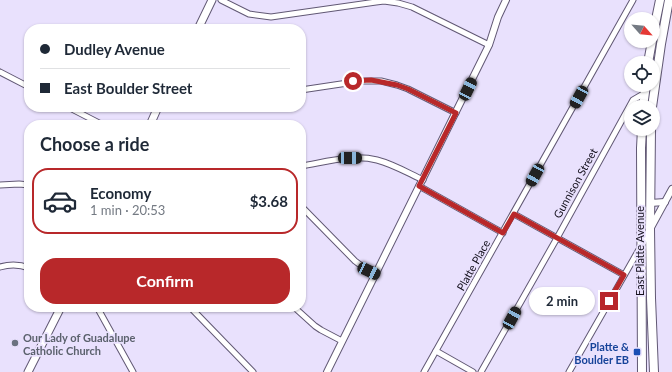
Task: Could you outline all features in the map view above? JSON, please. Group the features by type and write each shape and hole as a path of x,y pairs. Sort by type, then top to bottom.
{"main road":[{"path":"200,24 212,0"},
{"path":"658,12 660,0"},
{"path":"659,56 670,0"},
{"name":"East Platte Avenue","path":"642,136 642,372"},
{"name":"East Platte Avenue","path":"651,136 650,229 654,372"},
{"path":"28,372 58,312"}],"street":[{"path":"221,0 249,14 271,17 384,1 398,3 412,7 489,45"},
{"path":"327,372 489,45 498,17 506,0"},
{"name":"Platte Place","path":"424,372 633,0"},
{"path":"0,72 24,84"},
{"path":"306,89 371,80 389,83 408,89 456,113"},
{"name":"Gunnison Street","path":"481,372 633,100 642,92"},
{"path":"78,112 93,120"},
{"path":"306,165 350,158 368,159 390,164 423,180"},
{"path":"0,185 24,185"},
{"path":"419,186 503,233"},
{"path":"569,372 672,189"},
{"path":"650,203 665,202"},
{"path":"306,211 355,261 367,270 376,274"},
{"path":"514,214 624,275"},
{"path":"0,267 11,264 24,266"},
{"path":"100,312 133,372"},
{"path":"195,312 253,372"},
{"path":"299,312 321,330 342,341"},
{"path":"436,351 473,372"}],"place":[{"name":"Our Lady of Guadalupe Catholic Church","path":"15,343"},
{"name":"Platte & Boulder EB","path":"637,352"}],"route":[{"path":"353,81 371,80 397,85 456,113 419,186 503,233 514,214 624,275 609,301"}]}
